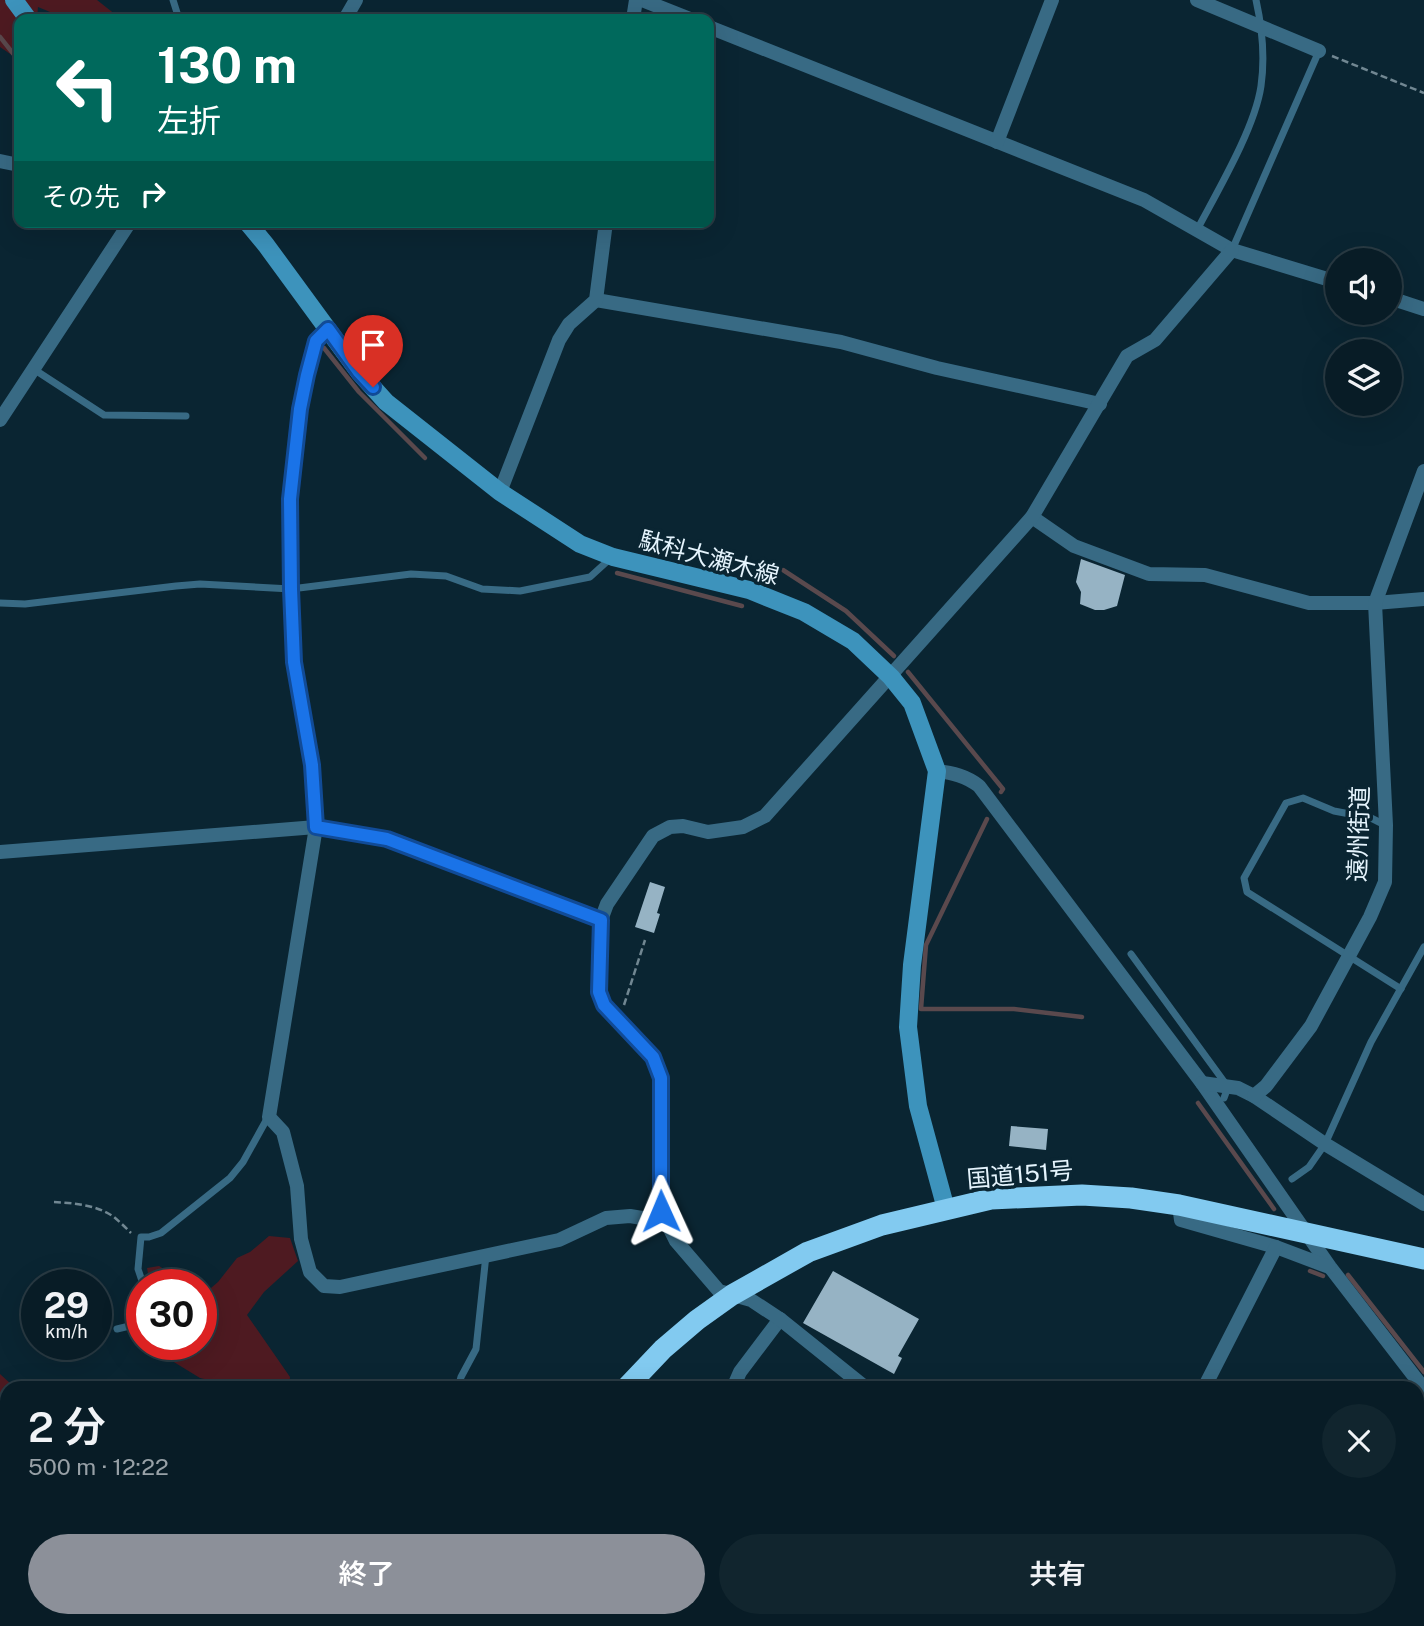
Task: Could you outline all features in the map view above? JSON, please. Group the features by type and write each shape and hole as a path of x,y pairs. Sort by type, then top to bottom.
{"highway":[{"name":"国道151号","path":"633,1381 663,1349 697,1320 732,1295 807,1252 882,1225 991,1199 1049,1195 1130,1198 1179,1205 1424,1259"}],"main road":[{"name":"駄科大瀬木線","path":"252,228 359,372 386,402 500,492 580,544 613,557 749,590 804,612 853,641 891,677 912,704 937,771 912,965 908,1027 918,1106 946,1209"}],"street":[{"path":"642,0 677,14"},
{"path":"997,142 1052,0"},
{"path":"1197,0 1319,51"},
{"path":"714,29 1144,200 1232,250 1325,278"},
{"path":"0,420 7,398 34,370 126,228"},
{"path":"500,492 559,340 569,324 596,300 605,228"},
{"path":"857,1381 780,1319 751,1300 719,1291 676,1241 661,1211 661,1078 653,1057 604,1005 599,992 601,920 607,904 653,836 670,827 683,826 708,832 743,827 765,816 1032,517 1127,356 1155,340 1232,250"},
{"path":"596,300 841,342 937,368 1100,404"},
{"path":"1402,302 1424,309"},
{"path":"328,329 316,341 300,409 290,499 294,662 312,765 316,827 268,1117 283,1132 297,1186 301,1240 310,1272 324,1286 340,1287 559,1240 606,1217 629,1216 660,1221 664,1219"},
{"name":"遠州街道","path":"1254,1096 1266,1086 1311,1026 1385,882 1386,825 1376,603 1424,471"},
{"path":"1032,517 1074,546 1149,574 1205,575 1309,603 1376,603 1424,599"},
{"path":"937,771 954,773 979,786 1202,1083 1315,1248 1418,1381"},
{"path":"0,852 316,827 387,839 601,920"},
{"path":"1202,1083 1226,1092 1238,1088 1254,1096 1424,1205"},
{"path":"1179,1205 1181,1220 1276,1247 1330,1268"},
{"path":"1209,1381 1276,1247"},
{"path":"736,1381 780,1319"}],"lane":[{"path":"1196,230 1225,177 1253,115 1261,87 1262,26 1256,0"},
{"path":"1232,250 1319,51"},
{"path":"34,370 104,415 186,416"},
{"path":"0,603 26,604 200,584 291,589 411,574 446,576 482,589 520,591 590,578 613,557"},
{"path":"1386,825 1371,818 1334,811 1303,797 1286,803 1244,878 1247,892 1401,989"},
{"path":"1292,1179 1309,1167 1325,1144 1371,1042 1424,947"},
{"path":"1131,954 1226,1092"},
{"path":"138,1269 141,1237 161,1233 230,1178 243,1162 268,1117"},
{"path":"460,1381 476,1349 486,1255"},
{"path":"117,1329 126,1327"}],"path":[{"path":"1319,51 1424,93"},
{"path":"619,1021 645,940"},
{"path":"54,1202 78,1203 98,1209 141,1237"}],"shaded area":[{"path":"0,0 97,0 115,14 55,14 38,7 37,14 14,14 14,57 0,47"},
{"path":"269,1236 290,1238 298,1261 264,1292 247,1315 290,1377 290,1381 213,1381 200,1378 171,1360 217,1360 217,1283 237,1258 250,1252"},
{"path":"159,1266 164,1269 147,1269"}],"building":[{"path":"1081,559 1125,575 1117,606 1095,610 1080,604 1081,592 1076,582"},
{"path":"650,882 665,887 654,933 635,927"},
{"path":"1011,1126 1048,1129 1046,1150 1009,1146"},
{"path":"833,1271 919,1319 898,1356 902,1358 894,1374 803,1323"}],"waterway":[{"path":"0,37 14,55"},
{"path":"324,348 359,392 425,458"},
{"path":"783,570 846,611 894,656"},
{"path":"617,573 742,606"},
{"path":"908,672 1003,789 1001,792"},
{"path":"987,819 926,945 921,1009 1014,1009 1082,1017"},
{"path":"1198,1103 1274,1209"},
{"path":"1310,1271 1323,1276"},
{"path":"1348,1275 1424,1372"}],"route":[{"path":"373,387 328,329 316,341 307,375 300,409 290,499 294,662 312,765 316,827 387,839 601,920 599,992 604,1005 653,1057 661,1078 661,1211"}]}
